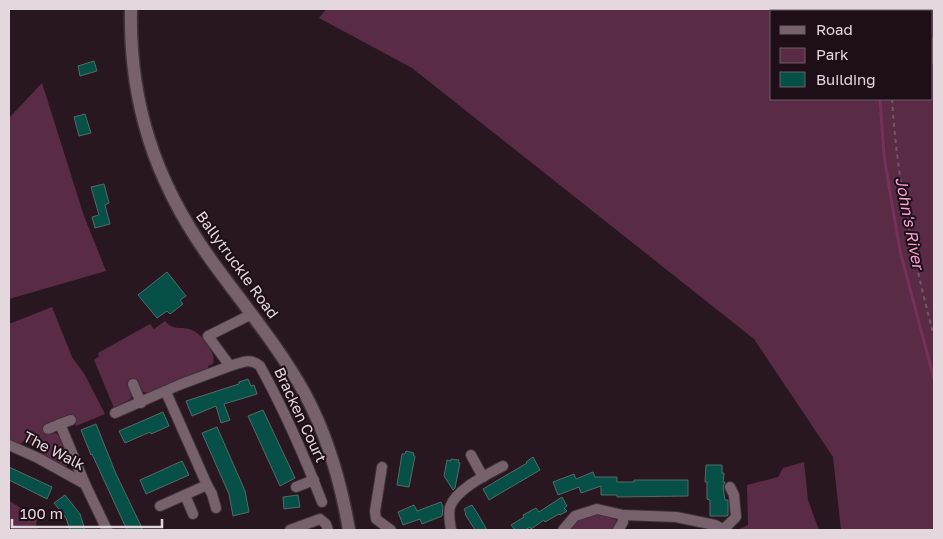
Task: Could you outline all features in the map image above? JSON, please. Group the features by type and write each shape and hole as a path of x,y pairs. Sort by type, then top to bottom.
{"street":[{"name":"Ballytruckle Road","path":"130,9 131,50 135,82 146,131 167,188 186,223 289,366 318,421 336,471 349,530"},
{"path":"230,366 208,336 252,314"},
{"name":"Bracken Court","path":"114,414 179,385 249,360 255,361 260,366 283,409 322,502"},
{"path":"133,384 141,402"},
{"path":"166,392 212,494 216,508"},
{"name":"The Walk","path":"48,429 71,420"},
{"name":"The Walk","path":"60,424 107,530"},
{"name":"The Walk","path":"9,445 38,458 86,484"},
{"path":"471,455 483,477"},
{"path":"452,530 449,518 450,506 460,492 503,466"},
{"path":"382,467 374,511 376,519 392,530"},
{"name":"Bracken Court","path":"296,487 314,480"},
{"path":"160,506 207,485"},
{"path":"563,530 575,516 597,509 623,515 676,517 715,525 725,530 736,517 734,495 730,488"},
{"path":"184,495 193,514"},
{"path":"618,530 623,522 623,515"},
{"path":"290,530 320,519 326,524 328,530"}],"path":[{"path":"892,100 899,172 917,270 934,336"}],"green space":[{"path":"326,9 934,9 934,530 841,530 833,457 754,339 412,68 319,18"},
{"path":"42,83 84,216 106,271 9,299 9,118"},
{"path":"52,307 72,357 85,375 105,414 76,426 71,414 44,425 47,434 53,433 61,438 69,465 63,468 41,456 42,449 24,441 19,445 9,440 9,324"},
{"path":"165,321 172,326 190,329 198,333 211,350 214,360 213,364 208,366 209,370 185,377 151,393 143,392 137,380 128,384 132,394 131,399 114,408 94,360 99,356 98,353 150,324 154,329"},
{"path":"804,462 808,500 819,530 737,530 748,525 747,485 778,477 783,468"},
{"path":"10,501 37,519 36,526 38,530 9,530"},
{"path":"596,513 617,520 617,525 612,530 568,530 578,519"}],"building":[{"path":"94,61 97,71 80,76 78,66"},
{"path":"85,114 91,133 79,136 74,117"},
{"path":"104,184 109,203 105,205 110,224 95,228 92,217 99,215 91,187"},
{"path":"167,272 186,296 180,300 183,304 170,314 167,311 157,318 138,295"},
{"path":"248,379 251,386 254,385 257,394 224,404 230,420 221,423 216,406 192,416 186,401 239,384 239,382"},
{"path":"263,410 295,478 280,486 248,416"},
{"path":"163,412 169,426 125,443 119,431"},
{"path":"96,424 116,474 143,530 127,530 91,455 81,430"},
{"path":"217,427 245,491 249,512 233,516 229,494 202,433"},
{"path":"406,451 414,453 413,455 415,456 409,487 397,485 402,454 405,454"},
{"path":"533,457 540,470 489,500 483,489 527,463"},
{"path":"451,459 459,460 458,462 460,463 453,490 444,476 447,460 451,461"},
{"path":"182,461 189,475 146,494 140,480"},
{"path":"706,465 722,465 722,473 724,473 723,482 725,482 723,487 725,500 728,500 727,516 710,516 710,500 707,499 707,482 705,482"},
{"path":"9,467 52,487 47,499 9,480"},
{"path":"593,472 595,477 617,477 617,482 634,482 634,480 688,480 688,496 617,497 617,495 601,495 601,486 581,493 579,487 558,495 553,482 574,474 576,479"},
{"path":"65,495 80,514 85,530 70,530 66,518 54,503"},
{"path":"298,495 300,507 284,509 283,497"},
{"path":"562,497 567,506 564,508 567,511 560,515 545,522 544,520 531,529 530,527 525,530 515,530 511,525 524,517 523,515 536,508 539,512"},
{"path":"441,502 443,507 442,516 422,524 420,519 403,525 398,512 414,505 417,511"},
{"path":"472,505 487,530 475,530 465,514 464,509"}],"waterway":[{"name":"John's River","path":"880,100 884,156 900,251 934,379"}]}
